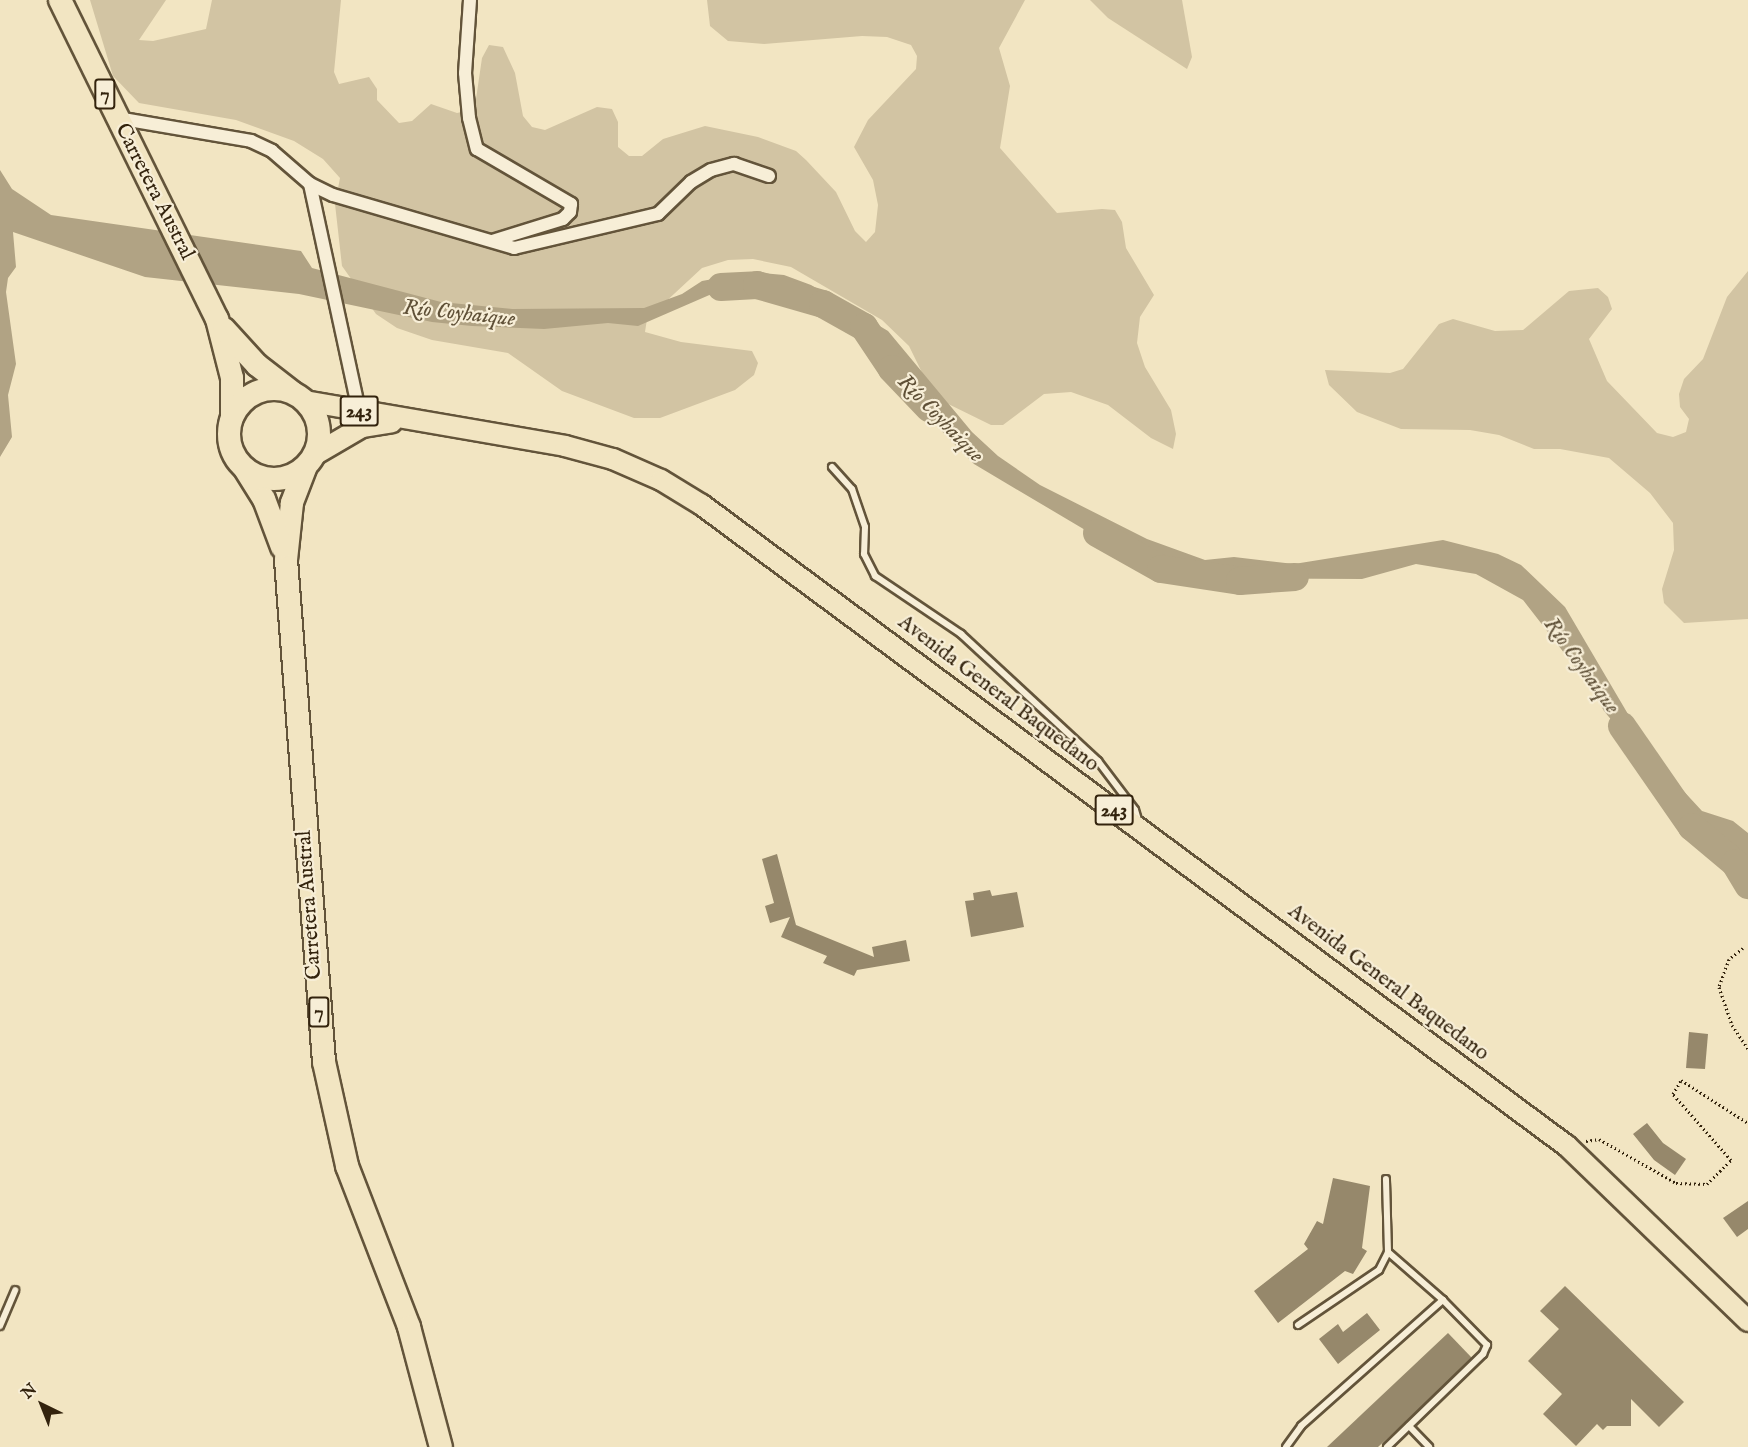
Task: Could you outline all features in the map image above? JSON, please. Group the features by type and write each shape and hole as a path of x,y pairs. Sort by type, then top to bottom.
{"highway":[{"name":"Carretera Austral","path":"60,0 217,319 232,378 232,417"},
{"name":"Carretera Austral","path":"217,319 257,365 299,397"},
{"path":"232,417 244,400 262,390 299,397"},
{"name":"7","path":"299,397 319,427 310,461"},
{"name":"7","path":"232,417 231,450 244,468"},
{"name":"Carretera Austral","path":"310,461 292,503 286,560 313,951 328,1088 347,1166 409,1327 441,1447"},
{"path":"244,468 264,478 275,479 310,461"},
{"name":"Carretera Austral","path":"244,468 264,499 286,560"}],"main road":[{"name":"Avenida General Baquedano","path":"299,397 413,421 565,446 613,459 661,480 702,505 1574,1153 1748,1321"},
{"name":"Avenida General Baquedano","path":"310,461 362,427 413,421"}],"street":[{"path":"470,0 465,73 469,118 477,149 571,204 570,212 563,219 490,242"},
{"path":"117,117 251,141 272,151 310,184 333,195 514,248 658,214 691,182 711,170 734,164 769,176"},
{"path":"310,184 359,411"}],"lane":[{"path":"832,467 852,489 865,527 864,554 875,576 961,634 1098,761 1135,810 1140,830"},
{"path":"1298,1325 1379,1270 1388,1252 1386,1179"},
{"path":"1387,1447 1483,1354 1486,1345 1443,1300 1388,1252"},
{"path":"0,1326 15,1290"},
{"path":"1286,1447 1301,1426 1443,1300"},
{"path":"1409,1425 1429,1447"}],"path":[{"path":"1743,948 1729,959 1719,987 1732,1025 1748,1048"},
{"path":"1574,1153 1589,1138 1599,1139 1676,1183 1707,1184 1731,1160 1673,1094 1681,1080 1748,1123"}],"shaded area":[{"path":"90,0 166,0 139,40 153,41 206,29 212,0 341,0 334,72 339,84 369,77 377,89 377,100 399,123 412,121 431,104 457,113 470,110 476,99 482,58 489,45 503,47 515,73 523,116 532,127 545,130 597,107 612,109 618,122 618,147 629,156 642,156 663,139 705,126 758,137 796,151 806,160 836,192 855,231 866,242 875,232 878,205 873,180 854,147 868,120 916,69 917,56 911,45 887,37 862,36 764,44 728,41 710,26 707,0 1025,0 999,48 1010,86 1000,148 1057,213 1115,210 1122,222 1126,248 1154,295 1140,317 1137,343 1145,367 1171,410 1176,434 1173,449 1151,438 1108,405 1071,392 1044,394 1003,425 991,425 934,397 909,346 882,320 791,267 753,259 728,260 702,268 647,319 645,332 681,342 752,351 758,363 754,375 735,390 660,418 634,418 562,391 508,353 432,340 397,328 376,314 342,266 335,204 340,178 323,159 294,141 236,120 139,103 113,76"},
{"path":"1090,0 1182,0 1192,57 1187,69 1108,18"},
{"path":"1748,271 1748,619 1684,623 1664,603 1662,589 1674,550 1673,523 1650,493 1609,458 1560,449 1534,449 1499,435 1470,430 1401,429 1357,412 1329,385 1325,370 1390,373 1403,369 1439,324 1453,319 1495,331 1523,330 1569,291 1598,288 1608,297 1612,309 1589,339 1607,381 1657,433 1673,437 1686,432 1689,419 1680,407 1679,394 1684,379 1703,359 1727,297"}],"water":[{"path":"0,170 12,189 51,215 301,251 312,268 441,302 512,309 644,308 682,294 702,281 751,272 784,275 811,285 888,331 972,432 998,456 1040,485 1147,539 1205,560 1234,557 1294,564 1443,540 1498,554 1521,565 1565,607 1645,743 1678,785 1702,811 1733,821 1748,833 1748,881 1727,866 1701,839 1685,809 1604,711 1589,685 1523,600 1476,574 1416,564 1362,579 1207,578 1102,540 974,464 928,417 888,359 857,331 811,295 771,284 714,293 638,326 608,323 544,329 472,326 432,322 299,294 145,277 13,232 16,267 8,278 6,292 16,364 8,395 12,437 0,457"}],"building":[{"path":"777,854 796,925 874,957 872,947 906,940 910,961 857,970 854,976 823,963 827,956 781,937 790,917 770,923 765,906 774,903 762,859"},
{"path":"990,890 992,896 1017,892 1024,927 971,937 965,901 974,900 973,893"},
{"path":"1689,1032 1708,1034 1705,1069 1686,1068"},
{"path":"1647,1123 1663,1143 1686,1159 1675,1175 1654,1160 1633,1134"},
{"path":"1333,1178 1370,1186 1362,1248 1367,1251 1353,1274 1345,1271 1278,1323 1254,1291 1308,1249 1304,1244 1317,1221 1323,1224"},
{"path":"1748,1201 1748,1229 1737,1237 1723,1218"},
{"path":"1565,1286 1684,1402 1659,1427 1631,1399 1631,1426 1607,1426 1603,1430 1597,1424 1576,1446 1543,1414 1562,1394 1528,1361 1559,1329 1540,1311"},
{"path":"1367,1313 1380,1330 1338,1364 1319,1339 1338,1324 1343,1332"},
{"path":"1448,1333 1472,1358 1401,1426 1378,1447 1327,1447"}],"waterway":[{"name":"Río Coyhaique","path":"721,287 757,285 823,304 864,327 892,369 929,408"},
{"name":"Río Coyhaique","path":"1097,533 1161,569 1240,581 1295,577"},
{"name":"Río Coyhaique","path":"1622,726 1692,827 1735,863 1748,885"}]}
